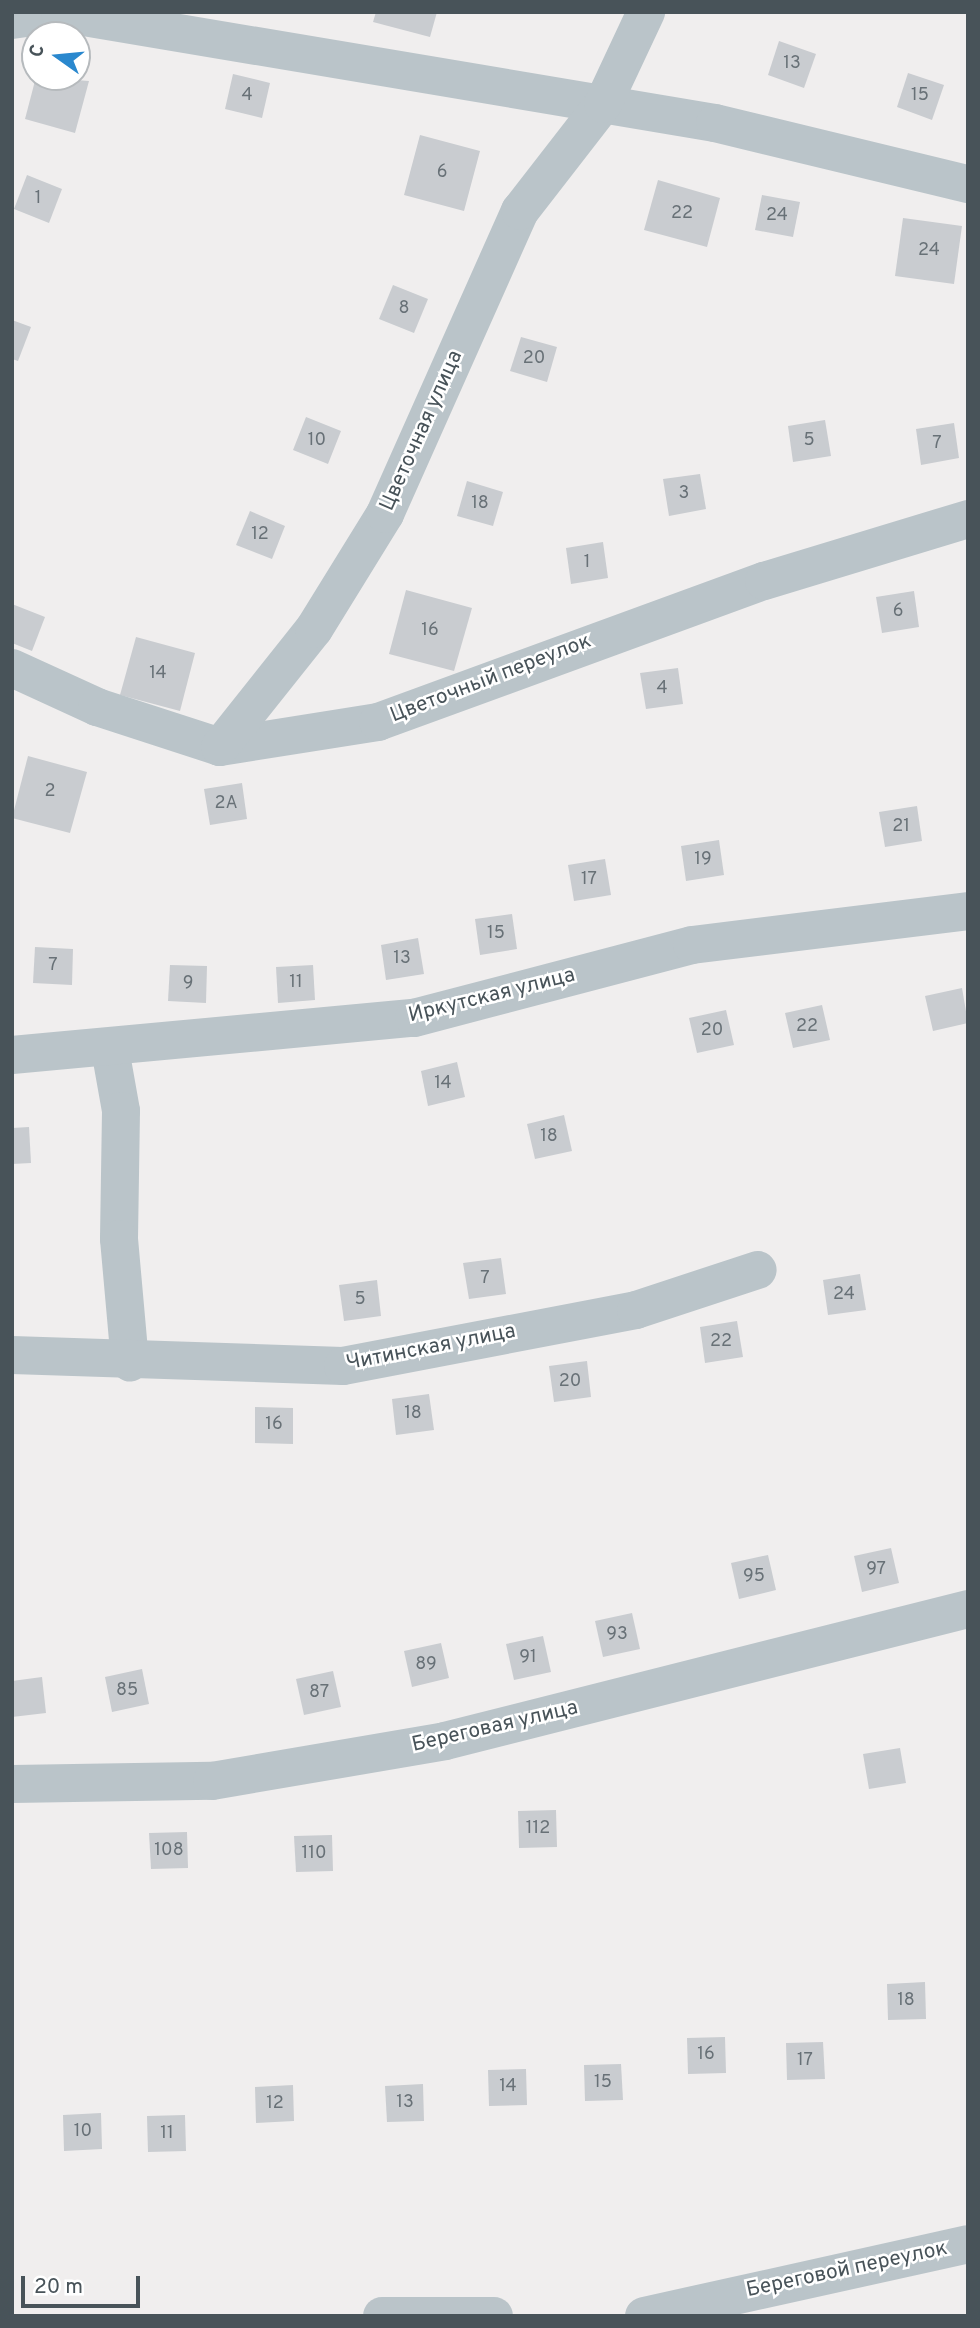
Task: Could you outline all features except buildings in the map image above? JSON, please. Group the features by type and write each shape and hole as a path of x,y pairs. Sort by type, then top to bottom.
{"street":[{"name":"Цветочная улица","path":"220,747 314,629 385,514 520,211 603,104 646,12"},
{"path":"12,20 60,13 715,123 968,184"},
{"name":"Цветочный переулок","path":"12,668 97,707 220,747 378,722 751,585 968,519"},
{"name":"Иркутская улица","path":"12,1055 110,1049 414,1018 692,945 968,911"},
{"path":"110,1049 121,1111 119,1239 130,1363"},
{"name":"Читинская улица","path":"12,1355 130,1363 343,1366 636,1310 758,1270"},
{"name":"Береговая улица","path":"12,1784 212,1782 445,1741 968,1609"},
{"name":"Береговой переулок","path":"644,2316 968,2244"},
{"path":"382,2316 494,2316"}]}
